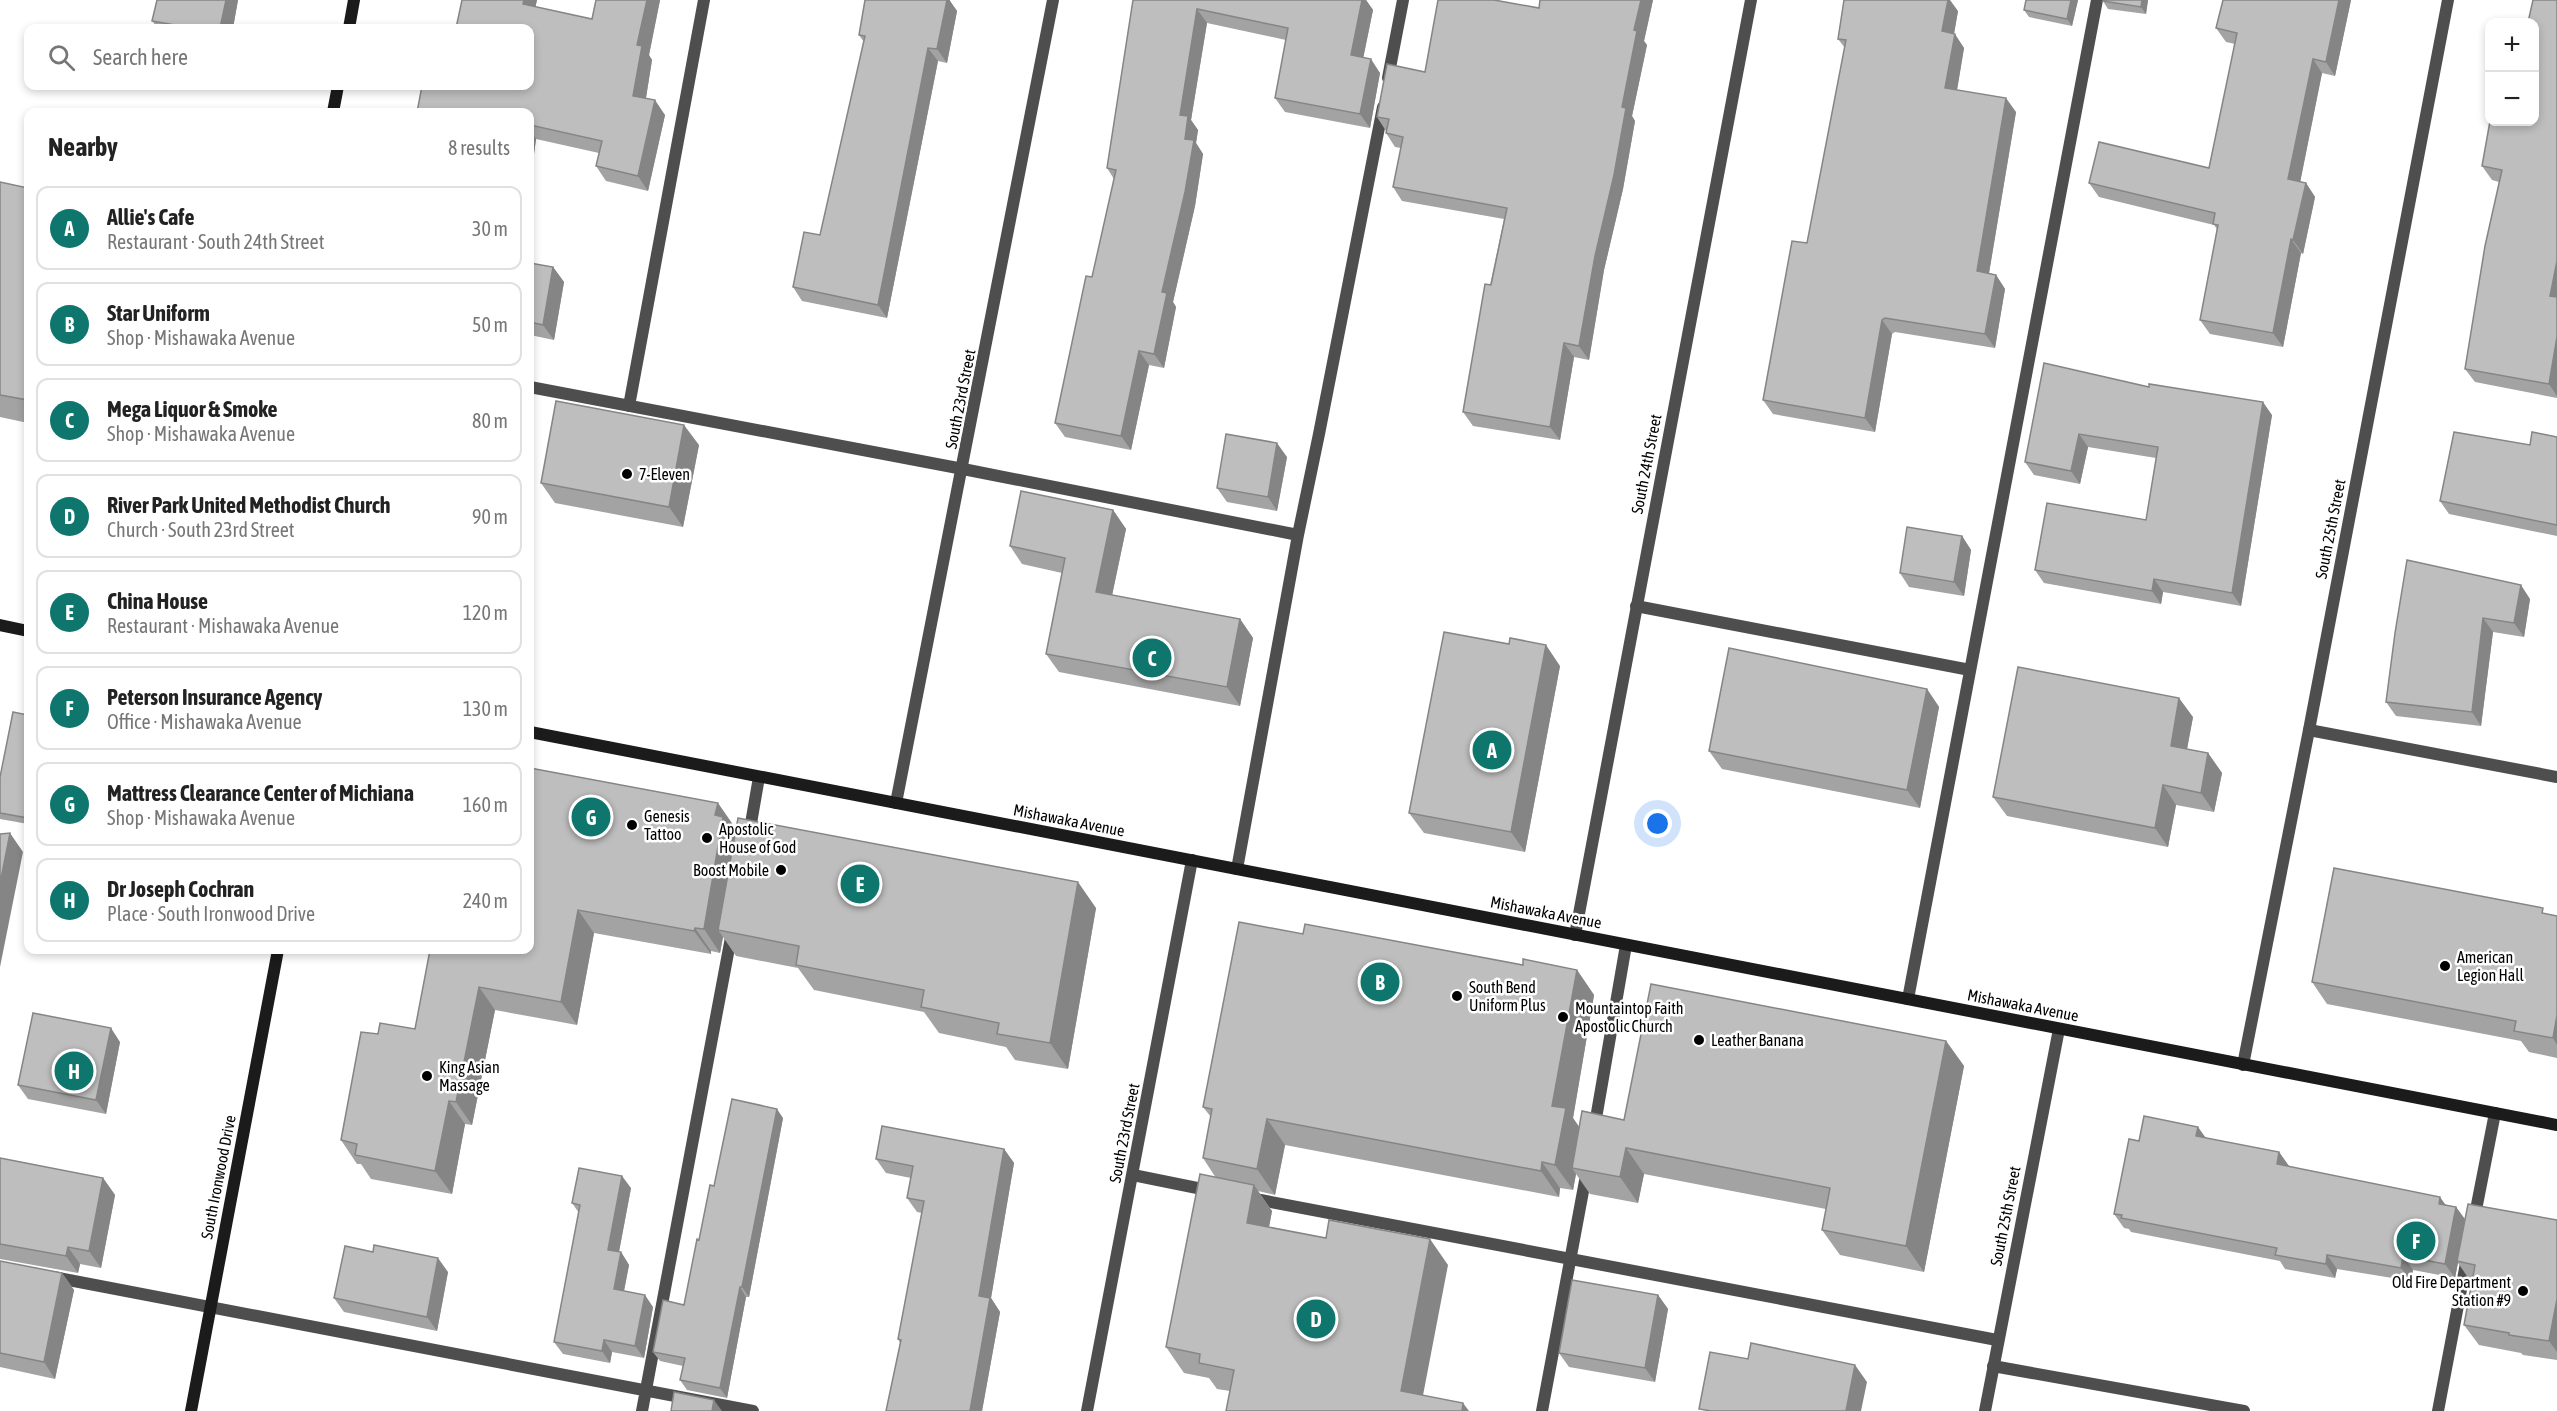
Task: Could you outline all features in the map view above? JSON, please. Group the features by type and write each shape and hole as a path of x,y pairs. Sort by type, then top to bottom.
{"main road":[{"path":"350,24 354,0"},
{"path":"334,108 337,90"},
{"path":"0,625 24,630"},
{"name":"Mishawaka Avenue","path":"534,733 2557,1125"},
{"name":"South Ironwood Drive","path":"191,1411 277,954"}],"street":[{"path":"629,406 704,0"},
{"name":"South 23rd Street","path":"896,803 1053,0"},
{"path":"1237,869 1298,535 1322,423 1403,0"},
{"name":"South 24th Street","path":"1575,934 1751,0"},
{"path":"1908,999 2097,0"},
{"name":"South 25th Street","path":"2243,1065 2448,0"},
{"path":"534,388 1298,535"},
{"path":"1636,606 1970,670"},
{"path":"2309,730 2557,777"},
{"path":"747,844 759,777"},
{"name":"South 23rd Street","path":"1087,1411 1192,860"},
{"path":"642,1411 733,922"},
{"path":"1542,1411 1571,1261 1626,945"},
{"name":"South 25th Street","path":"1985,1411 2059,1029"},
{"path":"2473,1227 2495,1113"},
{"path":"1133,1175 1571,1261 1997,1340"},
{"path":"2438,1411 2468,1250"},
{"path":"44,1275 753,1411"},
{"path":"1993,1366 2244,1411"}],"building":[{"path":"157,0 226,0 221,24 169,24 152,21"},
{"path":"462,0 524,0 523,4 592,19 596,0 647,0 637,45 642,46 633,96 655,100 638,176 596,166 602,141 534,126 534,108 418,108 421,90 534,90 534,24 457,24"},
{"path":"865,0 947,0 937,49 928,48 878,305 793,287 804,232 820,235 865,36 859,35"},
{"path":"1133,0 1362,0 1351,55 1371,59 1360,114 1275,98 1288,28 1197,9 1180,115 1188,116 1185,139 1194,140 1185,192 1162,292 1167,293 1154,354 1139,351 1121,436 1055,423 1086,276 1092,277 1116,170 1107,168"},
{"path":"1438,0 1494,0 1539,8 1540,0 1641,0 1622,107 1626,108 1614,175 1595,256 1579,346 1564,343 1550,427 1463,412 1485,284 1491,285 1507,208 1393,187 1403,137 1386,133 1389,119 1377,117 1387,64 1425,72"},
{"path":"1844,0 1948,0 1942,31 1955,34 1945,88 2006,98 1977,271 1996,275 1985,334 1885,318 1882,320 1865,418 1763,400 1792,241 1807,243 1846,40 1838,39"},
{"path":"2026,0 2071,0 2067,19 2024,10"},
{"path":"2104,0 2142,0 2141,7"},
{"path":"2223,0 2339,0 2326,62 2313,59 2288,179 2306,183 2293,240 2291,239 2273,333 2200,320 2218,225 2213,224 2215,213 2089,183 2099,142 2209,168 2237,33 2216,28"},
{"path":"2533,0 2557,0 2557,261 2550,296 2557,297 2557,337 2549,384 2465,369 2485,246 2502,170 2482,166 2489,126 2539,126 2539,18 2529,18"},
{"path":"0,182 24,187 24,399 0,395"},
{"path":"534,264 553,267 543,325 534,323"},
{"path":"2044,363 2149,387 2149,384 2263,402 2232,593 2154,579 2152,591 2035,570 2047,503 2146,520 2158,447 2079,434 2071,471 2025,462"},
{"name":"7-Eleven","path":"556,401 684,425 669,507 541,483"},
{"path":"2454,432 2530,445 2532,432 2557,437 2557,525 2440,501"},
{"path":"1226,434 1277,443 1268,497 1217,488"},
{"path":"1021,491 1113,510 1096,592 1240,619 1227,687 1046,654 1065,558 1010,546"},
{"path":"1907,527 1962,536 1954,582 1900,573"},
{"path":"2407,560 2521,585 2514,623 2483,618 2472,712 2386,702"},
{"path":"1444,632 1509,644 1510,638 1546,645 1511,832 1409,813"},
{"path":"1729,648 1927,689 1907,790 1709,751"},
{"path":"2018,667 2179,698 2171,746 2208,753 2201,793 2163,785 2155,828 1993,797"},
{"path":"13,712 24,714 24,817 0,813 0,777"},
{"path":"534,769 718,803 715,815 723,817 704,929 695,928 694,931 578,910 561,1002 479,987 456,1102 449,1101 435,1171 355,1155 357,1144 341,1140 361,1032 378,1034 380,1023 415,1029 429,954 534,954"},
{"path":"738,818 1078,882 1050,1043 997,1034 999,1023 921,1007 924,990 796,965 799,946 718,930"},
{"path":"10,833 0,884 0,834"},
{"name":"American Legion Hall","path":"2334,868 2543,908 2542,913 2557,916 2557,1015 2553,1038 2514,1031 2516,1021 2312,982"},
{"path":"1239,922 1303,934 1305,924 1523,965 1523,959 1577,970 1552,1106 1566,1108 1555,1165 1542,1162 1541,1171 1267,1119 1257,1169 1203,1158 1212,1109 1203,1107"},
{"path":"1651,984 1946,1041 1906,1246 1822,1230 1830,1188 1626,1148 1620,1177 1572,1168 1582,1111 1624,1120"},
{"path":"33,1013 111,1028 96,1100 18,1085"},
{"path":"732,1099 777,1109 720,1388 680,1380 685,1358 653,1352 663,1300 684,1305 697,1239 699,1240 710,1185 714,1186"},
{"path":"2144,1116 2198,1127 2196,1136 2279,1152 2277,1164 2440,1197 2439,1204 2456,1207 2445,1264 2403,1256 2401,1268 2327,1255 2326,1264 2275,1255 2277,1248 2121,1218 2122,1215 2114,1214 2129,1139 2139,1141"},
{"path":"882,1126 1004,1149 979,1296 990,1298 970,1411 886,1411 901,1340 898,1339 924,1201 907,1198 913,1166 876,1159"},
{"path":"0,1158 103,1178 89,1251 68,1247 66,1256 0,1244"},
{"path":"579,1168 622,1176 608,1250 621,1252 614,1289 645,1295 635,1346 604,1340 602,1351 554,1342 580,1205 572,1203"},
{"path":"1200,1174 1254,1185 1247,1223 1326,1238 1329,1220 1430,1239 1401,1391 1463,1403 1462,1411 1226,1411 1234,1370 1199,1363 1200,1354 1166,1347"},
{"name":"Old Fire Department Station #9","path":"2468,1204 2557,1220 2557,1299 2549,1341 2464,1325 2475,1265 2457,1261"},
{"path":"374,1245 438,1258 427,1317 334,1298 345,1246 373,1252"},
{"path":"0,1261 62,1273 44,1362 0,1353"},
{"path":"1572,1280 1658,1295 1645,1368 1559,1353"},
{"path":"1751,1343 1855,1365 1846,1411 1711,1411 1699,1409 1710,1352 1748,1359"},
{"path":"674,1392 714,1400 712,1411 671,1411"}],"place":[{"name":"7-Eleven","path":"627,474"},
{"name":"Mega Liquor & Smoke","path":"1152,658"},
{"name":"Allie's Cafe","path":"1492,750"},
{"name":"Mattress Clearance Center of Michiana","path":"591,817"},
{"name":"Genesis Tattoo","path":"632,825"},
{"name":"Apostolic House of God","path":"707,838"},
{"name":"Boost Mobile","path":"781,870"},
{"name":"China House","path":"860,884"},
{"name":"American Legion Hall","path":"2445,966"},
{"name":"Star Uniform","path":"1380,982"},
{"name":"South Bend Uniform Plus","path":"1457,996"},
{"name":"Mountaintop Faith Apostolic Church","path":"1563,1017"},
{"name":"Leather Banana","path":"1699,1040"},
{"name":"Dr Joseph Cochran","path":"74,1071"},
{"name":"King Asian Massage","path":"427,1076"},
{"name":"Peterson Insurance Agency","path":"2416,1241"},
{"name":"Old Fire Department Station #9","path":"2523,1291"},
{"name":"River Park United Methodist Church","path":"1316,1319"}]}
